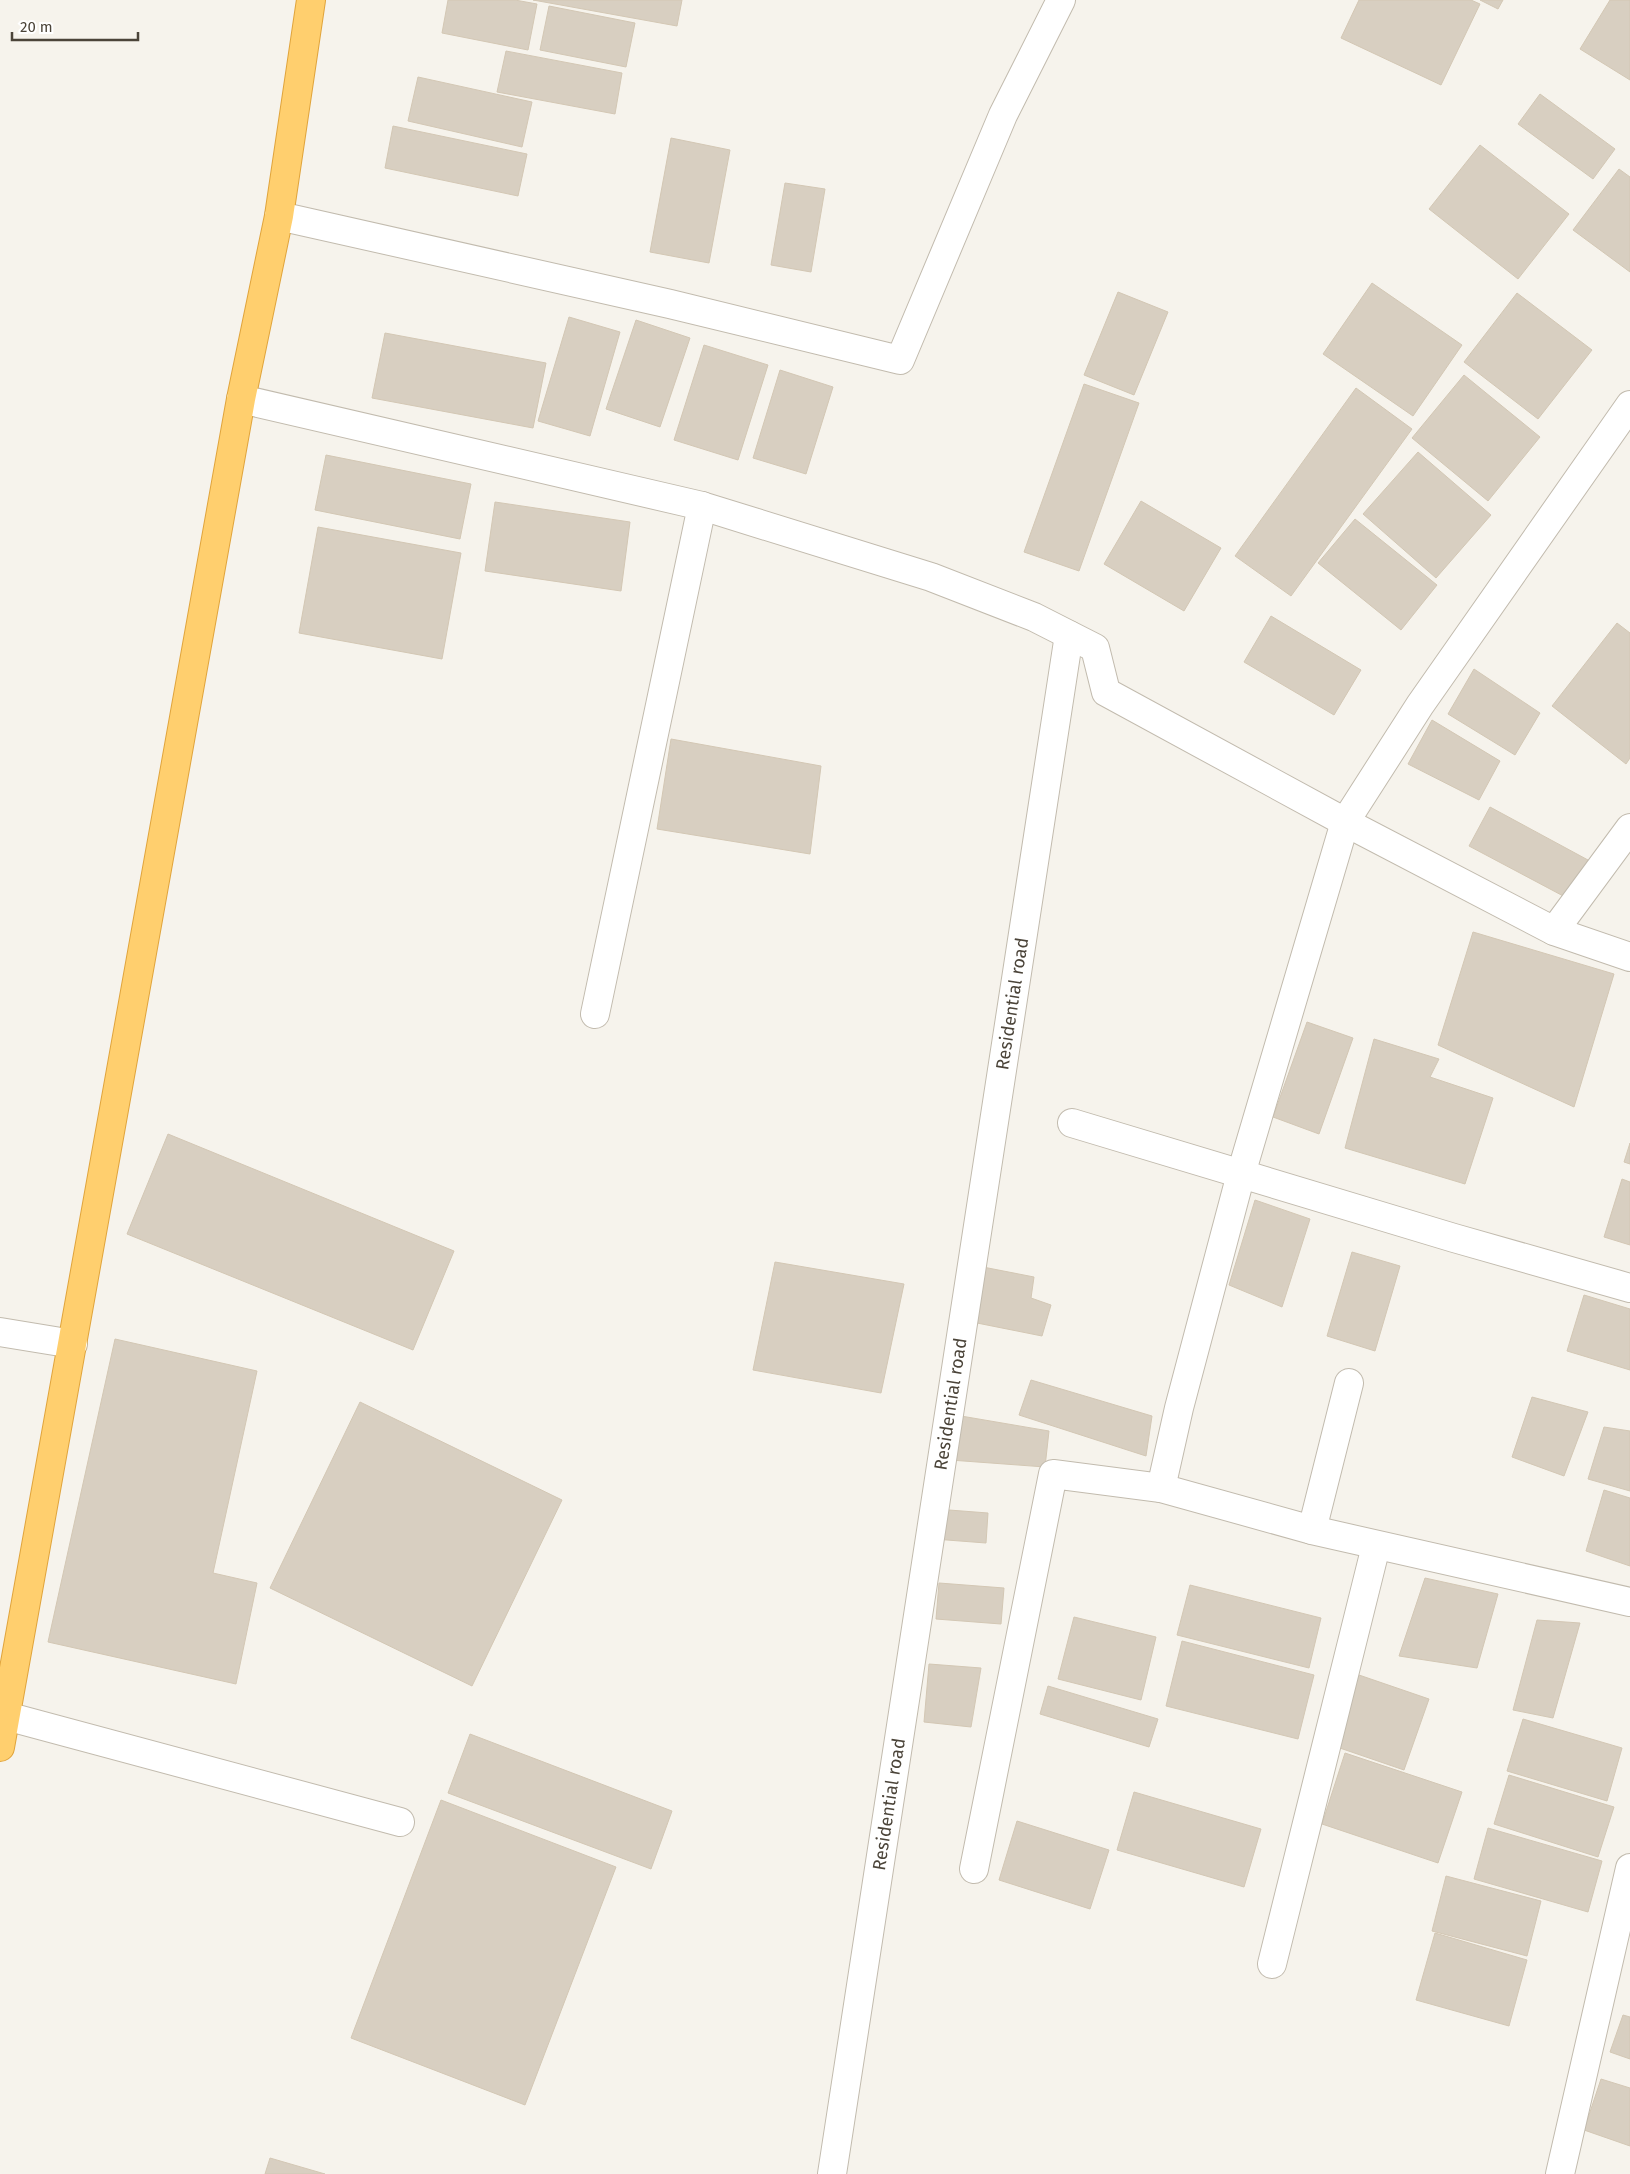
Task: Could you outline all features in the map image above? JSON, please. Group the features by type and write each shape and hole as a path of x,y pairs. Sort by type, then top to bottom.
{"highway":[{"path":"0,1747 241,399 279,216 311,0"}],"street":[{"path":"279,216 670,304 900,360 1003,115 1061,0"},
{"path":"241,399 702,506 931,577 1034,617 1095,648 1106,692 1345,822 1554,932 1630,957"},
{"path":"1161,1488 1179,1408 1241,1174 1345,822 1420,705 1627,417"},
{"path":"595,1014 702,506"},
{"name":"Residential road","path":"832,2174 1070,635"},
{"path":"1554,932 1630,828"},
{"path":"1072,1123 1454,1238 1630,1288"},
{"path":"0,1332 73,1344"},
{"path":"1312,1530 1349,1383"},
{"path":"974,1869 1053,1474 1161,1488 1376,1546 1630,1602"},
{"path":"1272,1964 1376,1546"},
{"path":"6,1716 400,1822"},
{"path":"1560,2174 1630,1868"}],"building":[{"path":"448,0 515,0 537,4 528,50 442,33"},
{"path":"533,0 682,0 677,26"},
{"path":"1359,0 1471,0 1480,4 1441,85 1341,38"},
{"path":"1480,0 1503,0 1498,9"},
{"path":"1610,0 1630,0 1630,80 1580,49"},
{"path":"549,6 635,23 626,67 540,50"},
{"path":"506,51 622,73 615,114 497,92"},
{"path":"418,77 532,102 522,147 408,121"},
{"path":"1540,94 1615,149 1593,179 1518,124"},
{"path":"393,126 527,154 518,196 385,168"},
{"path":"671,138 730,150 709,263 650,252"},
{"path":"1480,145 1569,214 1518,279 1429,209"},
{"path":"1619,169 1630,177 1630,272 1573,230"},
{"path":"785,183 825,189 811,272 771,265"},
{"path":"1372,283 1462,345 1413,416 1323,354"},
{"path":"1118,292 1168,312 1134,395 1084,375"},
{"path":"1517,293 1592,350 1538,419 1464,362"},
{"path":"569,317 620,332 590,436 538,421"},
{"path":"636,320 690,338 660,427 606,409"},
{"path":"385,333 546,363 533,428 372,398"},
{"path":"704,345 768,365 738,460 674,440"},
{"path":"780,370 833,387 806,474 753,458"},
{"path":"1464,375 1540,437 1488,501 1412,438"},
{"path":"1084,384 1139,403 1079,571 1024,552"},
{"path":"1356,388 1412,429 1291,596 1235,556"},
{"path":"1418,452 1491,515 1436,578 1363,514"},
{"path":"326,455 471,484 460,539 315,510"},
{"path":"1141,501 1221,548 1184,611 1104,564"},
{"path":"495,502 630,522 621,591 485,571"},
{"path":"1355,519 1437,585 1401,630 1318,563"},
{"path":"318,527 461,553 442,659 299,633"},
{"path":"1271,616 1361,670 1334,715 1244,662"},
{"path":"1617,623 1630,633 1630,758 1626,764 1552,706"},
{"path":"1474,669 1540,713 1515,755 1448,714"},
{"path":"1432,720 1500,761 1479,800 1408,764"},
{"path":"671,739 821,766 810,854 657,829"},
{"path":"1490,807 1588,860 1567,898 1469,846"},
{"path":"1473,932 1614,974 1574,1107 1438,1045"},
{"path":"1307,1022 1353,1038 1319,1134 1273,1117"},
{"path":"1374,1039 1439,1059 1430,1077 1493,1098 1465,1184 1345,1148"},
{"path":"168,1134 454,1251 413,1350 127,1234"},
{"path":"1630,1143 1630,1164 1624,1162"},
{"path":"1622,1179 1630,1182 1630,1245 1604,1237"},
{"path":"1255,1200 1310,1219 1282,1307 1229,1285"},
{"path":"1352,1252 1400,1266 1375,1351 1327,1336"},
{"path":"775,1262 904,1284 881,1393 753,1370"},
{"path":"983,1267 1034,1277 1031,1298 1051,1305 1042,1336 972,1322"},
{"path":"1584,1295 1630,1309 1630,1370 1567,1351"},
{"path":"115,1339 257,1371 213,1573 257,1583 236,1684 48,1642"},
{"path":"1031,1380 1152,1416 1146,1456 1019,1415"},
{"path":"1532,1397 1588,1412 1564,1476 1512,1457"},
{"path":"360,1402 562,1500 472,1686 270,1588"},
{"path":"961,1416 1049,1431 1045,1467 950,1460"},
{"path":"1604,1427 1630,1431 1630,1491 1588,1479"},
{"path":"1604,1490 1630,1498 1630,1566 1586,1551"},
{"path":"936,1509 988,1513 986,1543 934,1539"},
{"path":"1425,1578 1498,1594 1477,1668 1399,1656"},
{"path":"939,1583 1004,1588 1001,1624 936,1619"},
{"path":"1190,1585 1321,1618 1309,1668 1177,1635"},
{"path":"1074,1617 1156,1637 1141,1700 1058,1679"},
{"path":"1537,1620 1580,1623 1553,1718 1513,1710"},
{"path":"1182,1641 1314,1675 1298,1739 1166,1706"},
{"path":"929,1664 981,1668 971,1727 924,1722"},
{"path":"1359,1675 1429,1699 1404,1770 1334,1746"},
{"path":"1048,1686 1158,1719 1149,1747 1040,1714"},
{"path":"1523,1719 1622,1748 1607,1801 1507,1771"},
{"path":"470,1734 672,1811 651,1869 448,1793"},
{"path":"1345,1753 1462,1792 1438,1863 1322,1824"},
{"path":"1509,1775 1614,1807 1598,1857 1494,1824"},
{"path":"1134,1792 1261,1829 1244,1887 1117,1850"},
{"path":"441,1800 616,1867 525,2105 351,2038"},
{"path":"1017,1821 1109,1850 1090,1909 999,1880"},
{"path":"1488,1828 1602,1861 1588,1912 1474,1879"},
{"path":"1446,1876 1541,1901 1527,1956 1432,1931"},
{"path":"1435,1933 1527,1960 1509,2026 1416,2000"},
{"path":"1623,2015 1630,2017 1630,2059 1610,2052"},
{"path":"1601,2079 1630,2088 1630,2146 1584,2130"},
{"path":"270,2158 325,2174 265,2174"}]}
